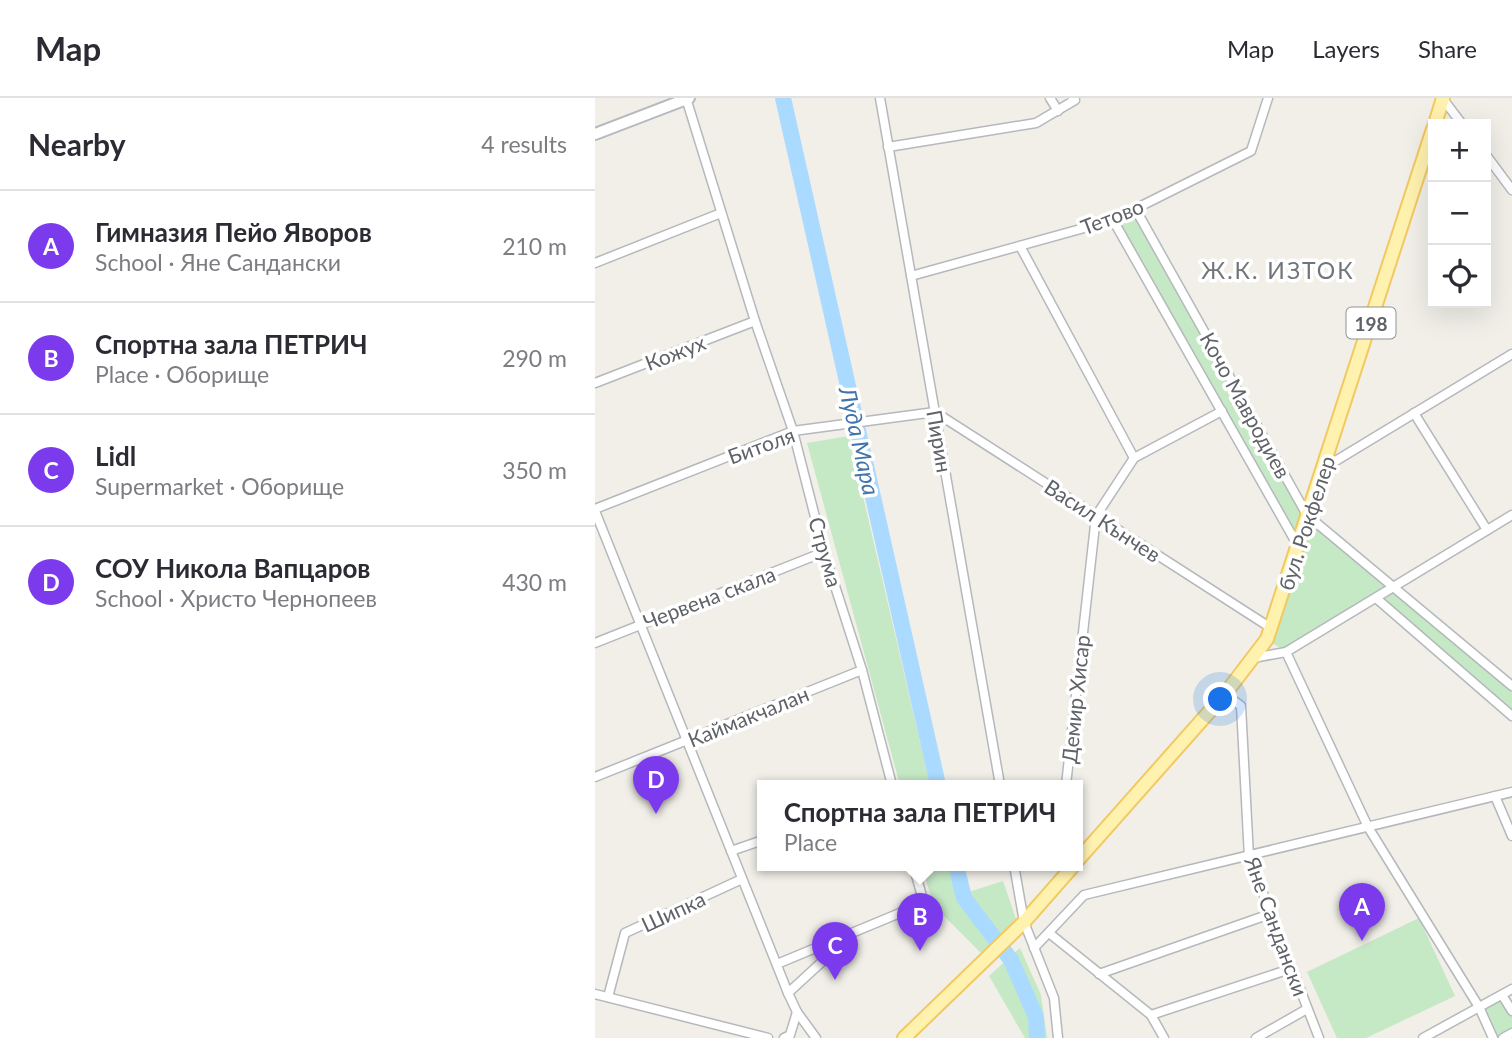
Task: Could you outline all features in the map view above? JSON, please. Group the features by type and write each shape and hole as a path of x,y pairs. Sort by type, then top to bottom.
{"main road":[{"path":"595,134 687,98"},
{"path":"1436,119 1442,98"},
{"name":"бул. Рокфелер","path":"1083,855 1225,694 1271,628 1428,146"},
{"name":"бул. Рокфелер","path":"904,1038 1024,922 1069,871"}],"street":[{"name":"Струма","path":"687,98 755,321 793,431 824,552 862,670 891,780"},
{"name":"Пирин","path":"880,98 999,780"},
{"path":"1050,98 1058,111"},
{"path":"888,147 1036,123 1075,100 1073,98"},
{"name":"Тетово","path":"911,276 1113,220 1136,209 1251,150 1268,98"},
{"path":"1442,98 1458,119"},
{"path":"1491,162 1512,190"},
{"name":"Кочо Мавродиев","path":"1136,209 1307,515 1512,686"},
{"path":"595,263 721,213"},
{"name":"Кочо Мавродиев","path":"1113,220 1298,546"},
{"path":"1020,246 1134,458"},
{"name":"Кожух","path":"595,383 755,321"},
{"path":"1324,468 1512,354"},
{"name":"Демир Хисар","path":"1067,780 1096,516 1134,458 1222,411"},
{"name":"Битоля","path":"595,510 793,431 935,412"},
{"name":"Васил Кънчев","path":"935,412 1271,628"},
{"path":"1414,414 1487,530"},
{"path":"595,510 788,993 815,1038"},
{"path":"1252,658 1286,652 1512,515"},
{"name":"Червена скала","path":"595,643 824,552"},
{"path":"1376,598 1512,716"},
{"path":"1286,652 1368,827 1479,1007 1493,1038"},
{"name":"Каймакчалан","path":"595,777 862,670"},
{"name":"Яне Сандански","path":"1225,694 1241,706 1249,857 1290,969 1319,1038"},
{"path":"1034,948 1084,895 1512,792"},
{"path":"1495,796 1512,836"},
{"path":"731,852 757,842"},
{"path":"776,964 924,903 915,871"},
{"path":"1015,871 1024,922 1054,998 1058,1038"},
{"name":"Шипка","path":"608,997 625,933 743,879"},
{"path":"1099,974 1270,914"},
{"path":"1049,933 1151,1016 1164,1038"},
{"path":"788,993 825,959"},
{"path":"1151,1016 1290,969"},
{"path":"1423,1038 1512,989"},
{"path":"595,994 768,1038"},
{"path":"1502,995 1512,1011"},
{"path":"1256,1038 1307,1009"},
{"path":"784,1038 790,1035 797,1012"},
{"path":"1503,1038 1512,1033"}],"green space":[{"path":"1136,210 1307,515 1512,686 1512,716 1376,599 1286,652 1267,639 1298,546 1113,220"},
{"path":"849,436 929,780 899,780 807,443"},
{"path":"924,871 950,871 956,896 1003,881 1017,922 981,953 933,905"},
{"path":"1419,918 1455,996 1366,1038 1337,1038 1307,972"},
{"path":"1020,948 1041,995 1047,1038 1025,1038 989,976"},
{"path":"1502,995 1512,1011 1512,1033 1503,1038 1493,1038 1479,1007"}],"waterway":[{"name":"Луда Мара","path":"783,98 937,780"},
{"name":"Луда Мара","path":"957,871 964,898 1011,960 1036,1017 1037,1038"}],"place":[{"name":"СОУ Никола Вапцаров","path":"656,814"},
{"name":"Гимназия Пейо Яворов","path":"1362,941"},
{"name":"Спортна зала ПЕТРИЧ","path":"920,951"},
{"name":"Lidl","path":"835,980"}],"district":[{"name":"Ж.К. ИЗТОК","path":"1278,270"}]}
